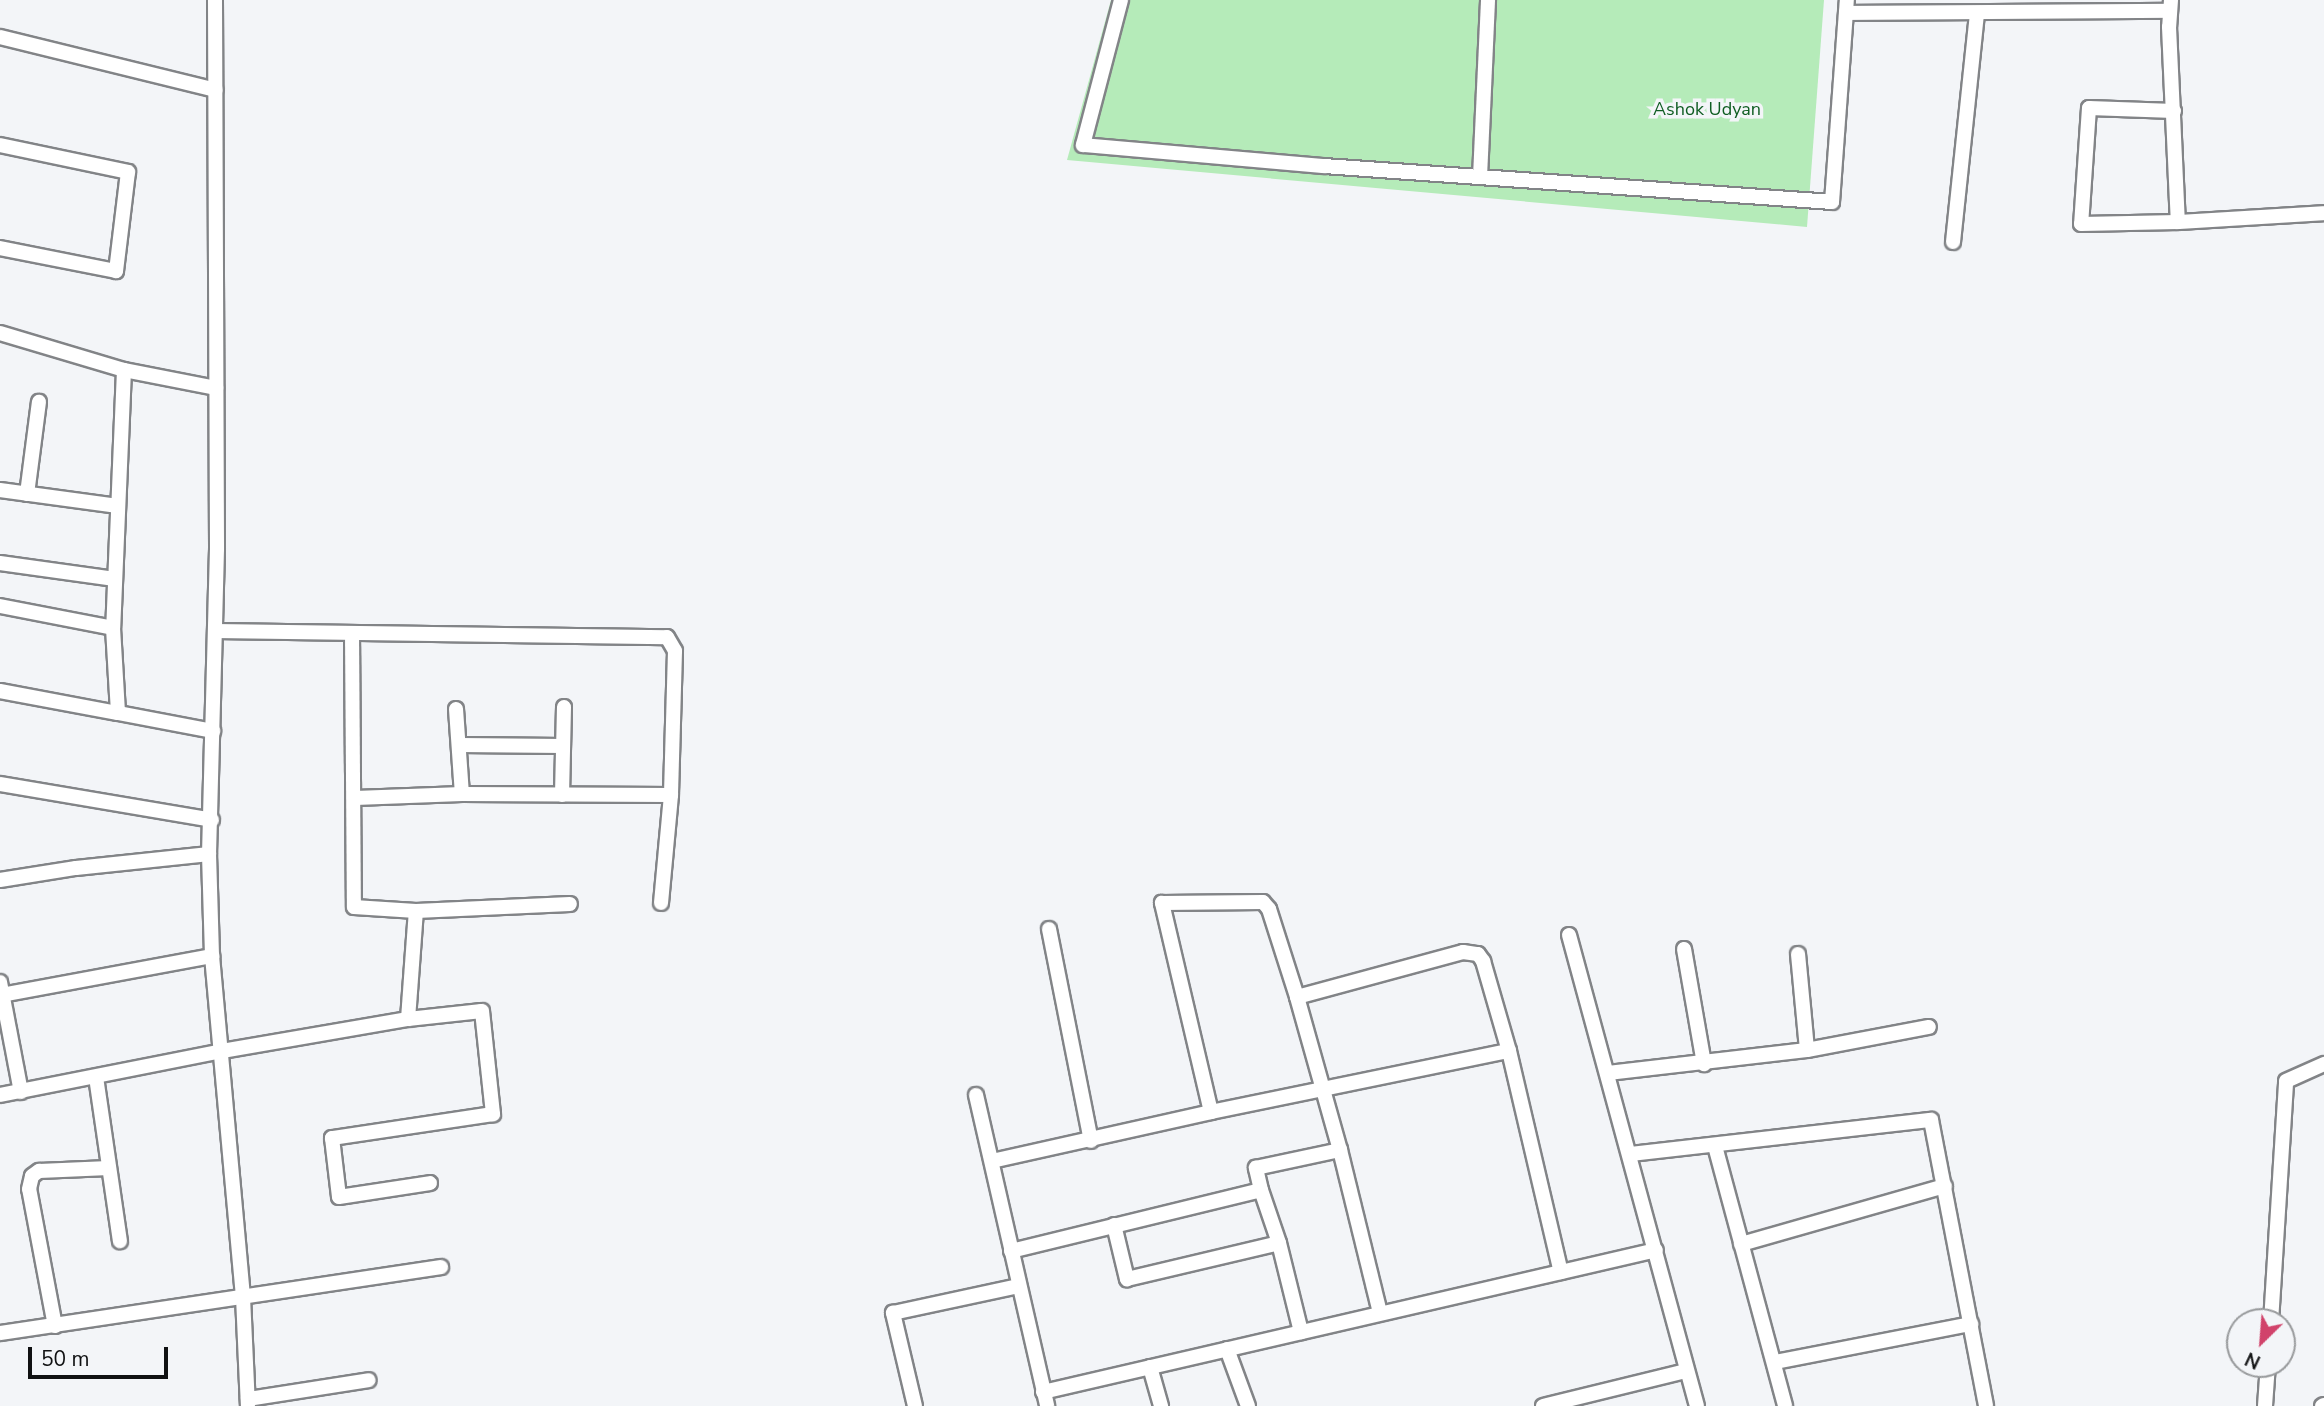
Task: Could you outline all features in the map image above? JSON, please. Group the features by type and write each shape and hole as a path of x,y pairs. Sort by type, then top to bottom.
{"street":[{"path":"1121,0 1083,145 1832,202 1847,6 1977,13 2170,5 2178,222"},
{"path":"1480,177 1488,0"},
{"path":"210,1 216,90 216,388 215,631 209,854 212,956 243,1297 248,1402 369,1380"},
{"path":"1953,242 1977,13"},
{"path":"0,37 216,90"},
{"path":"2174,111 2089,108 2081,224 2178,222 2324,213"},
{"path":"0,145 128,172 117,271 0,248"},
{"path":"0,334 124,370 216,388"},
{"path":"118,713 113,628 124,370"},
{"path":"27,494 39,402"},
{"path":"0,490 118,506"},
{"path":"0,563 115,579"},
{"path":"0,606 113,628"},
{"path":"215,631 667,637 675,651 671,795 661,903"},
{"path":"352,633 354,907 416,911 570,904"},
{"path":"0,691 213,731"},
{"path":"562,795 564,707"},
{"path":"456,709 462,794"},
{"path":"460,744 563,746"},
{"path":"0,784 212,820"},
{"path":"355,798 462,794 671,795"},
{"path":"0,880 76,868 209,854"},
{"path":"1211,1112 1162,903 1263,902 1269,909 1324,1090 1380,1313"},
{"path":"408,1019 416,911"},
{"path":"1049,929 1091,1141"},
{"path":"1569,935 1656,1250 1686,1371 1698,1406"},
{"path":"1684,949 1704,1064"},
{"path":"1297,997 1463,952 1478,954 1483,961 1509,1051 1561,1272"},
{"path":"1798,954 1808,1050"},
{"path":"21,1092 1,989 212,956"},
{"path":"0,1095 222,1051 408,1019 482,1011 493,1114 332,1138 339,1198 430,1183"},
{"path":"1608,1073 1808,1050 1929,1027"},
{"path":"992,1161 1211,1112 1509,1051"},
{"path":"2272,1308 2286,1081 2324,1064"},
{"path":"96,1077 120,1241"},
{"path":"976,1095 1045,1399 1150,1367 1656,1250"},
{"path":"1630,1154 1931,1120 1986,1406"},
{"path":"1715,1146 1785,1406"},
{"path":"1301,1332 1279,1243 1256,1168 1340,1150"},
{"path":"55,1326 29,1189 32,1176 39,1171 109,1168"},
{"path":"1741,1244 1945,1186"},
{"path":"1011,1251 1261,1190"},
{"path":"1114,1225 1127,1279 1279,1243"},
{"path":"0,1333 440,1267"},
{"path":"915,1406 893,1313 1019,1286"},
{"path":"1775,1362 1971,1324"},
{"path":"1227,1349 1248,1406"},
{"path":"1150,1367 1161,1406"},
{"path":"1545,1406 1686,1371"},
{"path":"2265,1406 2267,1378"}],"green space":[{"name":"Ashok Udyan","path":"1111,0 1824,0 1807,227 1067,160"}]}
